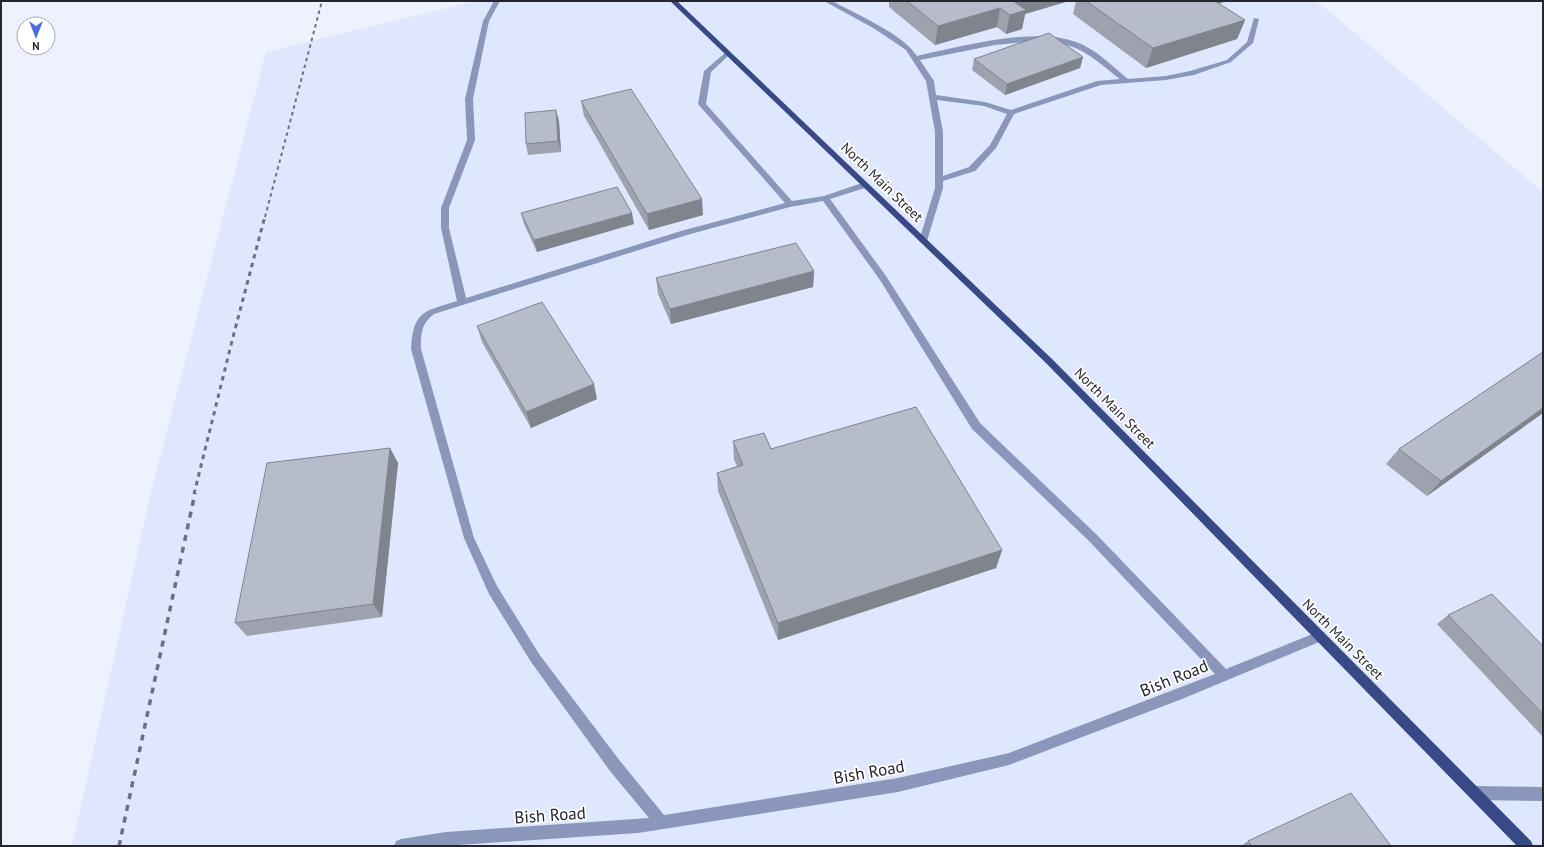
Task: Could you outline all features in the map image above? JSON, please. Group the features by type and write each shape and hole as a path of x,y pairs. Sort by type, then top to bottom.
{"main road":[{"name":"North Main Street","path":"673,1 1049,361 1526,846"}],"street":[{"path":"462,302 445,228 445,208 471,140 469,99 486,21 497,1"},
{"path":"827,1 877,28 909,49 930,81 939,132 939,188 923,241"},
{"path":"932,96 985,104 1011,113 1055,96 1100,82 1128,82 1166,78 1191,73 1228,61 1250,43 1256,19"},
{"path":"915,59 970,47 1031,39 1057,38 1074,43 1128,82"},
{"path":"727,54 708,71 702,104 790,204"},
{"path":"939,180 972,169 993,146 1011,113"},
{"path":"662,823 615,766 535,658 493,590 469,538 416,349 417,326 422,318 431,312 462,302 684,233 790,204 825,198 865,185"},
{"path":"825,198 883,278 976,426 1093,538 1225,676"},
{"name":"Bish Road","path":"401,846 446,839 638,826 898,786 1009,759 1178,696 1320,636"},
{"path":"1475,793 1543,794"}],"shaded area":[{"path":"476,1 1313,1 1324,7 1543,192 1543,846 72,846 150,496 266,52"}],"building":[{"path":"907,1 1013,1 1026,10 1010,15 1000,8 938,26"},
{"path":"1086,1 1215,1 1245,20 1153,48"},
{"path":"1049,33 1083,57 1007,84 974,59"},
{"path":"631,89 702,199 647,214 581,101"},
{"path":"556,110 558,141 526,144 525,113"},
{"path":"617,187 632,213 534,240 521,213"},
{"path":"796,243 814,271 670,309 656,278"},
{"path":"542,302 594,384 526,412 477,326"},
{"path":"1543,352 1543,408 1441,481 1399,449"},
{"path":"916,407 1002,550 778,623 717,473 743,465 733,441 764,433 771,449"},
{"path":"390,448 373,604 235,623 267,463"},
{"path":"1492,594 1543,646 1543,714 1448,615"},
{"path":"1351,793 1391,846 1252,846 1248,841"}],"railway":[{"path":"265,217 322,1"},
{"path":"194,494 265,216"},
{"path":"119,846 195,493"}]}
